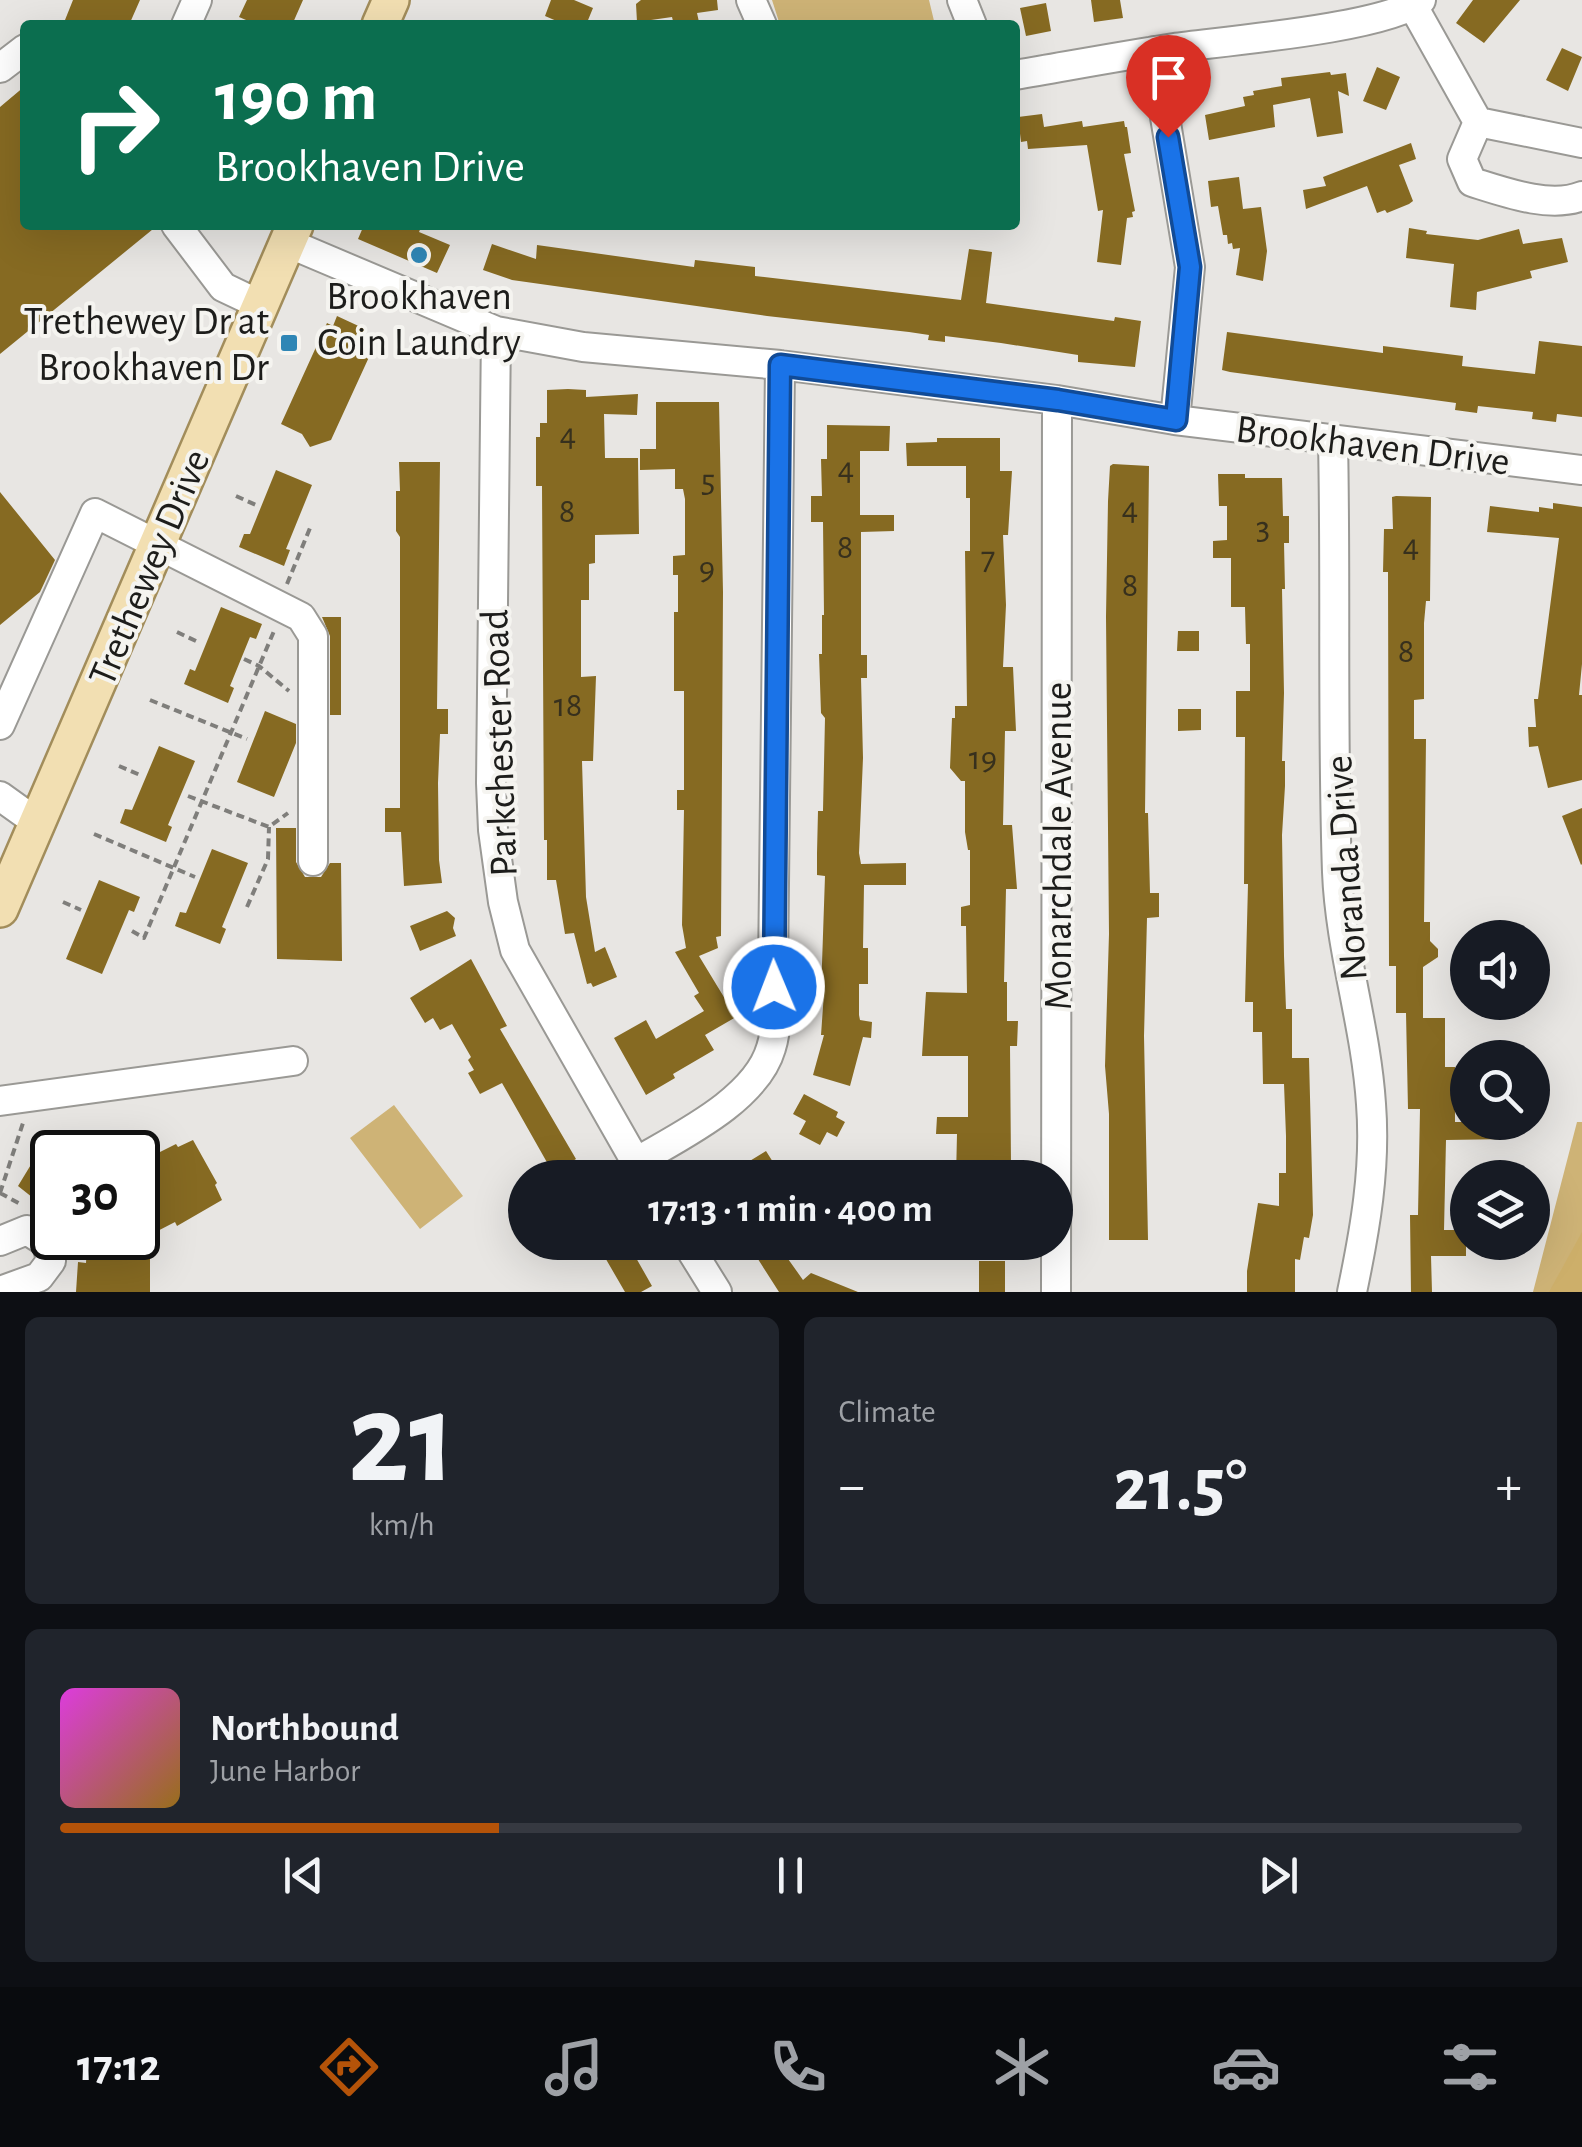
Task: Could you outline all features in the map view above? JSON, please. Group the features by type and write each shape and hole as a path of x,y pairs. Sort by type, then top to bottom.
{"main road":[{"name":"Trethewey Drive","path":"0,909 291,234"}],"street":[{"path":"1020,73 1328,26 1417,3 1478,122"},
{"path":"1154,51 1190,267 1176,420"},
{"path":"0,68 20,53"},
{"path":"1478,122 1582,143"},
{"path":"1478,122 1462,159 1472,182 1566,203 1582,196"},
{"path":"180,230 223,286 261,305"},
{"name":"Brookhaven Drive","path":"291,234 496,332 583,347 780,365 1058,400 1176,420 1582,470"},
{"name":"Parkchester Road","path":"496,332 492,783 493,830 504,902 515,950 635,1160"},
{"path":"654,1160 730,1102 762,1068 776,1025 773,970 780,365"},
{"name":"Monarchdale Avenue","path":"1056,1292 1058,400"},
{"name":"Noranda Drive","path":"1334,440 1338,875 1347,960 1372,1103 1364,1240 1352,1292"},
{"path":"0,725 95,513 301,617 313,636 313,861"},
{"path":"0,796 38,824"},
{"path":"0,1101 294,1061"},
{"path":"0,1241 27,1230 47,1244 52,1260 39,1278 0,1291"},
{"path":"697,1260 717,1292"}],"path":[{"path":"236,496 256,505"},
{"path":"132,932 144,938 284,608 286,588 310,528"},
{"path":"177,632 198,642"},
{"path":"244,659 259,666 313,711"},
{"path":"150,700 247,739"},
{"path":"119,766 140,775"},
{"path":"188,796 269,827"},
{"path":"269,827 313,796"},
{"path":"246,907 268,860 269,827"},
{"path":"94,834 195,877"},
{"path":"63,902 81,910"},
{"path":"0,1193 29,1099"}],"shaded area":[{"path":"772,0 929,0 934,20 778,20"},
{"path":"394,1105 463,1196 420,1229 350,1138"},
{"path":"1577,1122 1582,1122 1582,1292 1533,1292 1541,1260 1550,1260 1550,1226"},
{"path":"1582,1232 1582,1292 1549,1292"}],"building":[{"path":"73,0 140,0 131,20 65,20"},
{"path":"247,0 303,0 294,20 239,17"},
{"path":"551,0 574,0 593,8 588,20 554,20 545,16"},
{"path":"641,0 717,0 718,10 697,13 699,20 637,20 636,4"},
{"path":"1091,0 1120,0 1123,18 1094,22"},
{"path":"1473,0 1520,0 1484,43 1456,23"},
{"path":"1046,3 1051,31 1026,36 1020,8"},
{"path":"1562,48 1582,57 1568,91 1546,80"},
{"path":"1377,67 1400,77 1386,110 1363,101"},
{"path":"1346,73 1349,96 1338,91 1343,133 1317,137 1310,98 1273,105 1275,127 1209,140 1205,115 1245,106 1243,97 1254,95 1253,91 1282,86 1281,78"},
{"path":"20,90 20,230 152,230 0,354 0,107"},
{"path":"1042,114 1044,127 1082,121 1083,127 1124,121 1131,153 1124,154 1135,211 1133,217 1127,218 1121,265 1097,262 1103,210 1098,211 1087,145 1028,149 1027,141 1021,142 1020,117"},
{"path":"1411,143 1416,159 1399,165 1413,201 1409,204 1377,213 1367,186 1306,209 1303,190 1326,186 1323,177"},
{"path":"1239,177 1243,209 1261,207 1267,251 1263,281 1236,275 1240,248 1233,249 1232,243 1228,244 1218,206 1211,207 1208,181"},
{"path":"1409,228 1478,240 1519,229 1523,244 1562,238 1568,262 1530,271 1532,278 1477,292 1476,310 1450,307 1454,264 1406,258"},
{"path":"362,230 420,230 450,245 437,273 358,239"},
{"path":"492,244 536,259 537,245 694,267 695,260 755,267 755,276 961,300 969,249 992,252 986,303 1114,321 1115,317 1141,321 1135,367 1078,362 1078,355 1001,343 945,336 945,342 928,340 929,335 909,332 512,280 483,270"},
{"path":"337,316 365,329 361,338 375,344 331,440 310,447 302,434 281,424 327,323 333,326"},
{"path":"1227,332 1383,353 1383,346 1463,356 1462,366 1535,374 1539,341 1582,346 1582,417 1557,414 1556,422 1532,419 1533,412 1478,406 1477,413 1455,410 1456,403 1230,372 1222,370"},
{"path":"547,390 586,390 586,397 638,394 637,415 604,414 605,458 638,458 639,534 595,535 595,563 589,564 589,600 581,600 581,677 596,676 593,761 582,761 586,897 595,952 605,947 617,977 593,987 587,984 574,933 565,934 556,880 547,880 544,840 542,486 536,486 536,437 540,437 540,423 547,423"},
{"path":"656,402 719,402 723,592 721,936 716,937 718,948 699,956 736,1017 705,1035 714,1050 646,1095 614,1038 646,1020 656,1039 704,1011 694,996 699,993 675,952 686,948 682,925 684,810 677,810 677,790 684,790 684,691 674,691 678,575 673,575 673,556 685,555 685,499 683,489 675,489 675,469 640,470 640,449 656,449"},
{"path":"827,425 890,426 889,451 860,451 860,515 894,515 894,531 861,532 861,655 867,655 867,678 861,678 859,853 861,864 906,863 906,885 864,885 863,948 868,948 868,984 859,984 859,1015 860,1020 872,1022 871,1038 863,1037 850,1086 813,1075 824,1035 821,993 825,876 817,875 817,853 818,811 823,811 825,718 821,713 819,654 824,615 823,522 811,522 811,496 822,496 821,459 827,459"},
{"path":"937,438 1000,438 1000,471 1012,471 1008,535 1003,535 1003,667 1013,667 1016,731 1005,731 1003,825 1012,825 1017,889 1006,889 1007,1021 1018,1021 1017,1046 1010,1046 1011,1160 956,1160 957,1134 936,1134 937,1117 968,1117 968,1056 922,1056 926,992 967,993 966,926 961,926 961,907 970,905 965,781 950,768 955,706 967,706 965,551 970,551 970,498 966,498 966,466 907,466 906,443 937,442"},
{"path":"399,462 440,462 437,709 448,709 448,734 440,734 438,783 442,883 404,886 401,832 385,832 385,808 400,808 400,537 396,531"},
{"path":"1113,464 1149,466 1145,813 1150,893 1159,893 1159,917 1147,918 1144,1036 1148,1240 1109,1240 1105,1066 1109,934 1106,617 1108,501"},
{"path":"276,470 312,485 286,549 290,550 284,566 239,547 244,534 250,534"},
{"path":"1218,474 1282,478 1283,516 1289,516 1282,589 1284,956 1286,1009 1292,1009 1292,1058 1309,1058 1313,1215 1300,1260 1295,1259 1295,1292 1247,1292 1258,1203 1279,1206 1279,1173 1286,1173 1286,1136 1284,1084 1263,1084 1262,1032 1253,1032 1253,1002 1245,1002 1245,737 1236,737 1236,691 1250,691 1250,644 1246,644 1245,607 1231,607 1231,558 1213,558 1213,541 1227,540 1227,506 1219,506"},
{"path":"0,492 55,560 40,592 0,625"},
{"path":"1392,497 1431,497 1424,699 1414,700 1414,739 1426,739 1424,922 1430,922 1430,941 1438,949 1438,957 1423,967 1423,1018 1445,1018 1445,1067 1450,1067 1444,1230 1450,1230 1450,1256 1431,1256 1432,1292 1411,1292 1410,1215 1418,1215 1420,1109 1408,1109 1406,1013 1396,1013 1396,966 1389,966 1388,572 1383,572 1384,529 1393,529"},
{"path":"1553,503 1582,507 1579,695 1582,780 1548,788 1538,746 1529,747 1528,727 1536,727 1534,699 1538,699 1559,538 1487,532 1490,506 1539,512 1539,507 1553,509"},
{"path":"221,607 262,624 256,639 250,637 230,686 234,688 228,703 184,684 190,669 195,671"},
{"path":"322,617 341,617 341,715 330,715 330,636"},
{"path":"1178,631 1199,631 1199,651 1177,651"},
{"path":"1178,709 1201,709 1201,730 1178,731"},
{"path":"265,711 296,724 296,743 274,797 237,782"},
{"path":"159,746 195,761 168,825 172,827 166,842 120,823 125,809 132,810"},
{"path":"1582,808 1582,864 1581,865 1562,816"},
{"path":"276,828 296,828 296,862 305,877 321,877 330,863 341,863 342,961 277,959"},
{"path":"212,849 248,863 222,927 226,929 220,944 175,926 180,912 186,913"},
{"path":"99,880 140,897 134,912 129,910 102,974 66,959"},
{"path":"447,911 455,918 456,936 420,951 410,926"},
{"path":"471,959 507,1026 500,1029 576,1159 546,1160 502,1083 480,1094 468,1073 474,1070 468,1060 471,1057 452,1024 440,1030 433,1018 425,1023 410,998"},
{"path":"804,1094 838,1112 836,1117 845,1122 837,1137 827,1132 820,1145 799,1134 806,1121 793,1114"},
{"path":"193,1140 222,1200 177,1226 175,1222 160,1230 160,1152 176,1144 178,1147"},
{"path":"766,1151 772,1160 751,1160"},
{"path":"30,1166 30,1196 18,1186"},
{"path":"150,1260 150,1292 76,1292 78,1262"},
{"path":"606,1260 637,1260 652,1286 641,1292 625,1292"},
{"path":"759,1260 789,1260 803,1280 811,1273 858,1292 779,1292"},
{"path":"979,1261 1005,1261 1005,1292 979,1292"}],"place":[{"name":"Brookhaven Coin Laundry","path":"419,255"},
{"name":"Trethewey Dr at Brookhaven Dr","path":"289,343"}],"route":[{"path":"774,987 780,365 1058,400 1176,420 1190,267 1168,137"}]}
